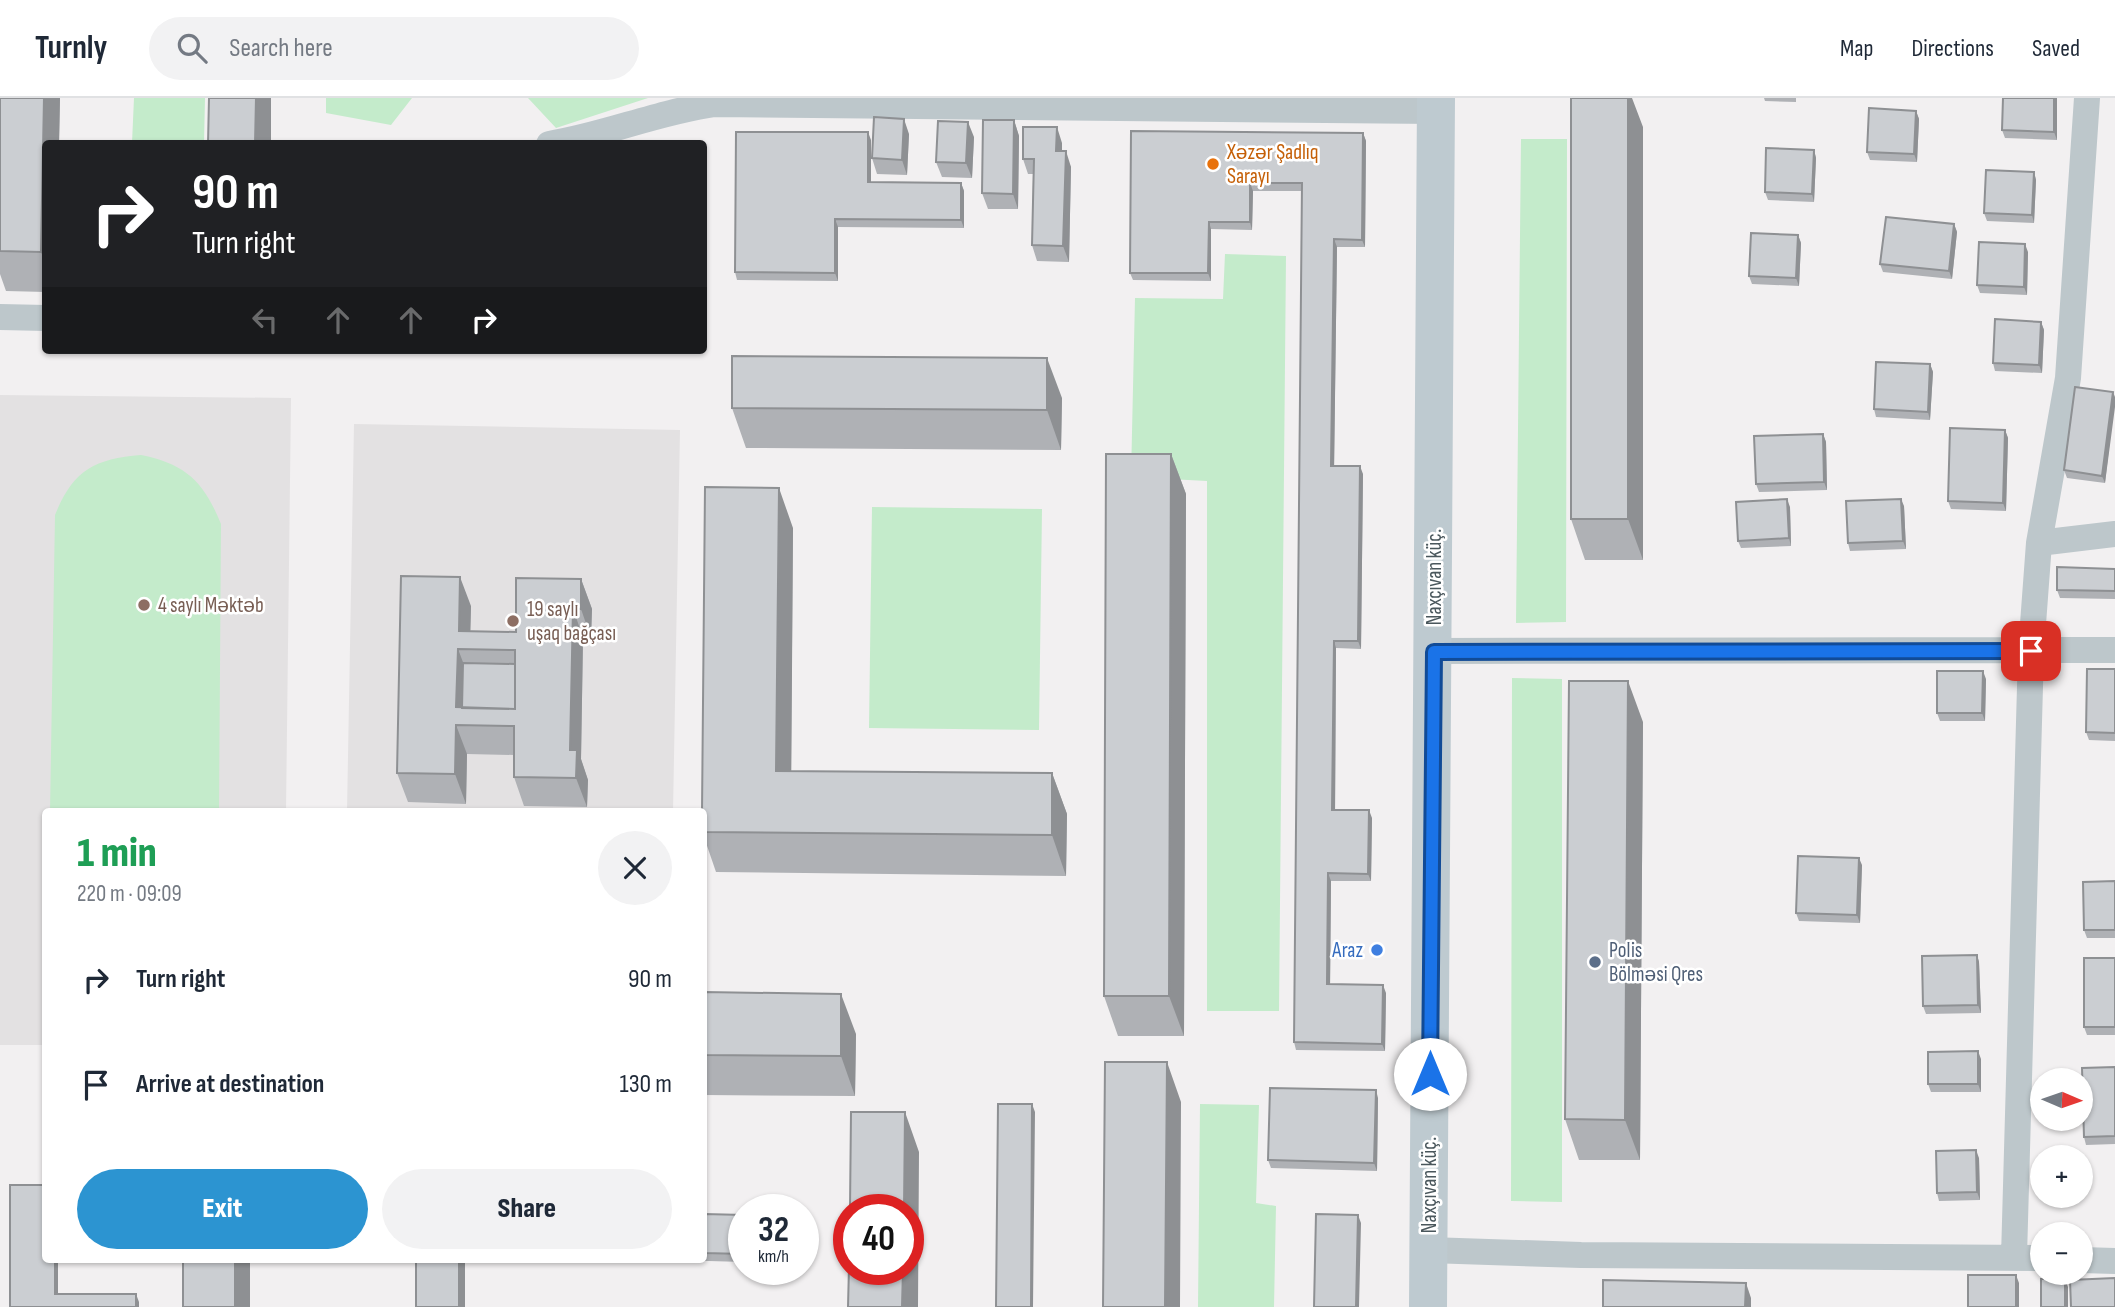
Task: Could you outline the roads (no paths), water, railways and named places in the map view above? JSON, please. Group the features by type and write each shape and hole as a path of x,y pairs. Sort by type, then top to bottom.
{"street":[{"path":"2014,1257 2031,651 2039,544 2068,378 2087,98"},
{"path":"569,140 715,103 1436,104"},
{"name":"Naxçıvan küç.","path":"1428,1307 1436,104"},
{"path":"0,317 42,318"},
{"path":"2039,544 2115,534"},
{"path":"1434,652 2115,650"},
{"path":"1429,1250 1581,1255 2030,1258"},
{"path":"2093,1260 2115,1261"}],"place":[{"name":"Xəzər Şadlıq Sarayı","path":"1213,164"},
{"name":"4 saylı Məktəb","path":"144,605"},
{"name":"19 saylı uşaq bağçası","path":"513,621"},
{"name":"Araz","path":"1377,950"},
{"name":"Polis Bölməsi Qres","path":"1595,962"}]}
